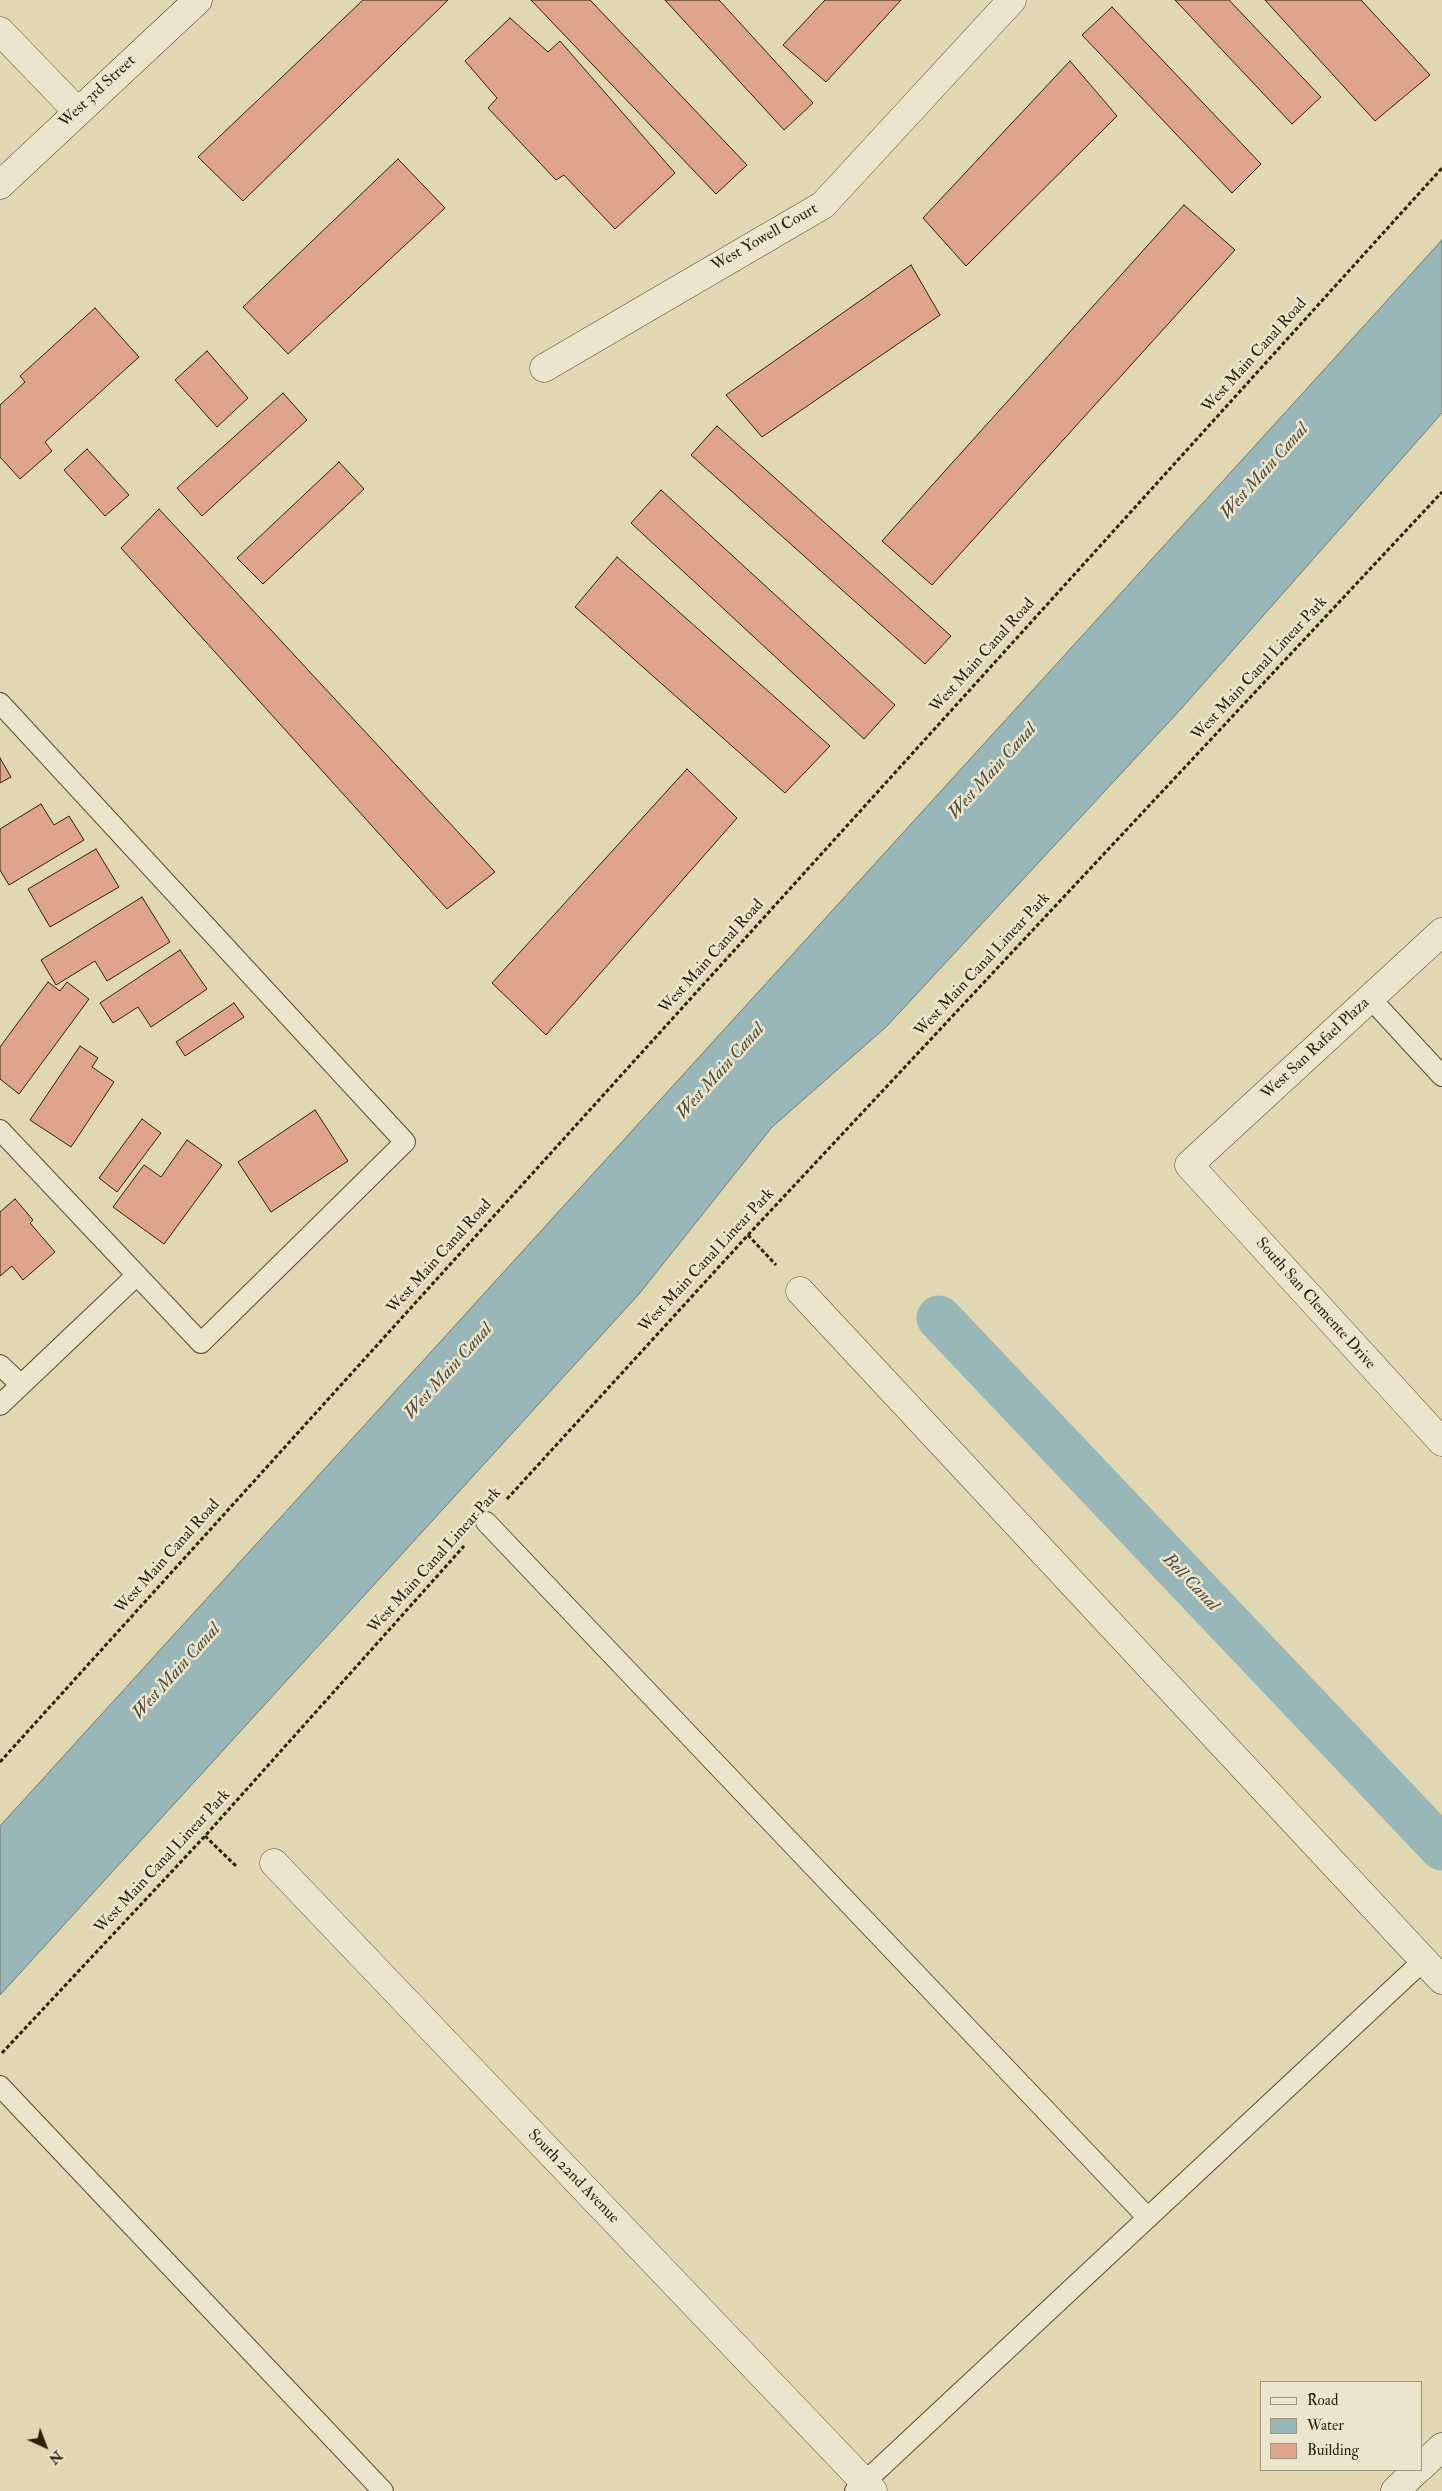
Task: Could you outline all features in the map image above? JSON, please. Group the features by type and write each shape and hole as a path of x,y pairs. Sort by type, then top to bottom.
{"street":[{"name":"West 3rd Street","path":"0,185 77,111 198,0"},
{"name":"West Yowell Court","path":"544,368 822,205 1012,0"},
{"path":"0,31 77,111"},
{"name":"West San Rafael Plaza","path":"1189,1166 1442,932"},
{"name":"South San Clemente Drive","path":"1189,1166 1442,1442"},
{"path":"800,1291 1442,1980"},
{"name":"South 22nd Avenue","path":"274,1863 864,2488"},
{"path":"1422,2466 1442,2447"},
{"path":"1395,2491 1416,2471"}],"lane":[{"path":"0,703 405,1142 201,1343 0,1130"},
{"path":"1371,999 1442,1076"},
{"path":"0,1404 137,1275"},
{"path":"0,1365 21,1385"},
{"path":"486,1522 1148,2218"},
{"path":"864,2488 1148,2218 1424,1960"},
{"path":"0,2086 382,2491"}],"path":[{"name":"West Main Canal Road","path":"0,1762 1442,168"},
{"name":"West Main Canal Linear Park","path":"0,2056 205,1836 486,1522 741,1242 1442,492"},
{"path":"205,1836 244,1874"}],"water":[{"name":"West Main Canal","path":"1442,240 1442,413 1180,710 886,1027 772,1127 639,1294 0,1995 0,1826"}],"building":[{"path":"363,0 448,0 243,201 198,157"},
{"path":"531,0 590,0 747,165 716,194"},
{"path":"665,0 719,0 813,103 784,130"},
{"path":"825,0 901,0 826,82 783,45"},
{"path":"1175,0 1229,0 1321,97 1292,124"},
{"path":"1265,0 1361,0 1430,75 1375,121"},
{"path":"1112,7 1261,164 1232,193 1082,35"},
{"path":"510,18 548,52 560,41 675,173 615,229 564,175 556,180 488,108 497,98 465,61"},
{"path":"1070,61 1117,116 966,266 923,218"},
{"path":"398,159 445,208 288,354 243,307"},
{"path":"1184,205 1235,250 932,585 882,541"},
{"path":"911,265 940,315 762,437 726,395"},
{"path":"95,308 139,357 45,442 52,451 20,479 0,457 0,405 25,382 20,376"},
{"path":"207,351 248,398 217,427 175,380"},
{"path":"283,393 307,420 202,516 177,488"},
{"path":"717,426 951,636 925,664 691,455"},
{"path":"87,449 129,495 105,516 64,470"},
{"path":"339,462 364,489 263,584 237,558"},
{"path":"661,490 895,705 864,739 631,523"},
{"path":"159,509 495,872 447,909 121,548"},
{"path":"617,557 830,746 785,793 575,607"},
{"path":"0,758 11,777 0,783"},
{"path":"687,769 737,818 546,1035 492,983"},
{"path":"41,804 54,825 69,816 84,840 9,885 0,870 0,829"},
{"path":"96,849 119,887 50,927 28,889"},
{"path":"142,897 170,942 107,981 95,961 56,985 41,960"},
{"path":"180,950 207,989 151,1027 138,1007 113,1023 100,1003"},
{"path":"48,982 60,991 67,982 89,999 19,1094 0,1079 0,1047"},
{"path":"234,1003 244,1017 185,1056 176,1042"},
{"path":"80,1046 98,1058 92,1067 114,1082 71,1147 30,1120"},
{"path":"315,1110 348,1161 271,1212 238,1162"},
{"path":"142,1119 161,1133 117,1192 99,1178"},
{"path":"187,1140 222,1165 164,1244 113,1207 144,1165 161,1177"},
{"path":"15,1199 33,1220 30,1223 55,1252 23,1280 12,1266 0,1276 0,1212"}],"waterway":[{"name":"Bell Canal","path":"939,1318 1442,1848"}]}
